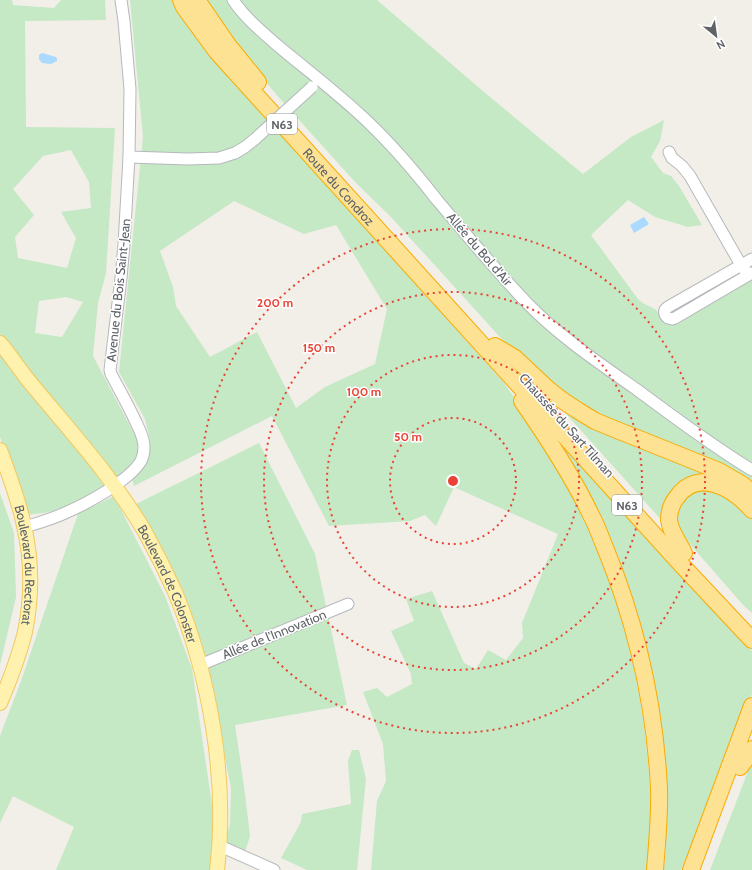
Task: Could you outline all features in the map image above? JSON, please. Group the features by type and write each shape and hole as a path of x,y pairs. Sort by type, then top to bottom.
{"highway":[{"name":"Route du Condroz","path":"181,0 184,7 217,52 504,369"},
{"name":"Route du Condroz","path":"197,0 228,45 260,84 495,346"},
{"name":"Chaussée du Sart Tilman","path":"495,346 752,627"},
{"path":"495,346 515,358 562,400 595,421 719,471 743,485 752,493"},
{"name":"Chaussée du Sart Tilman","path":"504,369 677,560 752,640"},
{"path":"504,369 509,384 541,428 591,515 614,569 631,620 644,674 654,731 659,790 655,870"},
{"path":"684,553 671,528 669,520 675,498 688,487 704,482 720,485 734,492 752,510"},
{"path":"691,870 752,706"},
{"path":"701,870 752,736"},
{"path":"740,767 749,756 752,749"}],"main road":[{"name":"Boulevard de Colonster","path":"0,343 115,485 144,532 174,591 188,625 200,665 210,713 216,753 220,807 220,846 217,870"},
{"name":"Boulevard du Rectorat","path":"0,450 25,527 30,580 25,632 12,673 0,703"}],"street":[{"name":"Avenue du Bois Saint-Jean","path":"25,527 53,518 94,498 126,477 135,469 143,455 144,446 141,432 110,370 121,278 129,157 130,89 121,0"},
{"name":"Allée du Bol d'Air","path":"233,0 251,22 316,84 339,96 370,124 412,169 454,220 528,304 550,325 599,363 679,421 714,446 752,470"},
{"path":"129,157 195,159 219,158 235,153 255,139 316,84"},
{"path":"669,152 672,158 682,166 690,176 741,265 742,268 751,274 675,318 672,319 666,317 664,312 665,308 668,307 741,265 752,258"},
{"name":"Allée de l'Innovation","path":"200,665 348,604"},
{"path":"220,846 274,870"}],"green space":[{"path":"0,0 12,0 13,5 54,8 61,0 105,0 106,20 25,21 26,127 115,128 106,273 98,303 93,356 140,445 132,468 118,478 78,430 109,483 72,504 50,512 27,515 0,437","holes":["71,150 89,182 91,208 61,212 76,238 67,268 18,258 15,237 34,215 13,189 43,156","66,297 83,302 62,337 35,333 39,301"]},
{"path":"130,0 172,0 184,20 280,131 504,383 532,422 572,491 594,539 611,584 625,630 636,678 644,726 649,774 651,822 649,870 371,870 377,801 386,781 383,744 363,692 377,688 387,697 412,684 411,674 391,631 414,621 406,599 432,591 464,663 476,669 488,650 506,660 523,638 522,623 558,534 454,487 436,526 425,515 410,521 329,526 272,416 134,486 132,479 147,460 150,440 145,419 119,372 143,137","holes":["234,201 304,234 336,225 387,309 375,364 325,387 296,408 257,332 210,357 176,306 173,287 160,251"]},
{"path":"204,0 377,0 484,92 583,174 631,137 664,120 660,141 651,157 663,173 671,176 679,186 702,225 688,227 655,217 628,200 591,235 638,299 657,311 663,318 752,277 752,488 596,416 549,386 499,336 391,217 356,183 282,101 233,44"},
{"path":"561,408 580,421 627,443 719,479 703,477 664,523"},
{"path":"558,436 752,651 752,694 681,870 664,870 666,845 663,790 624,577 613,544 593,502 554,438"},
{"path":"259,443 315,554 347,705 235,725 250,836 245,852 225,845 230,825 231,788 209,678 199,640 182,588 136,504"},
{"path":"704,488 718,489 752,517 752,613 744,606 683,536 676,522 678,505 689,492"},
{"path":"0,493 14,533 16,597 0,665"},
{"path":"114,496 165,596 192,669 218,846 215,870 56,870 74,827 13,796 0,823 0,736 21,681 78,514"},
{"path":"352,750 359,750 366,779 357,870 307,870 281,858 301,822 302,814 351,804 348,761"},
{"path":"752,761 752,870 710,870"}],"water":[{"path":"42,53 56,57 57,61 51,64 42,63 39,59 39,55"},
{"path":"644,217 649,224 634,233 630,225"}]}
